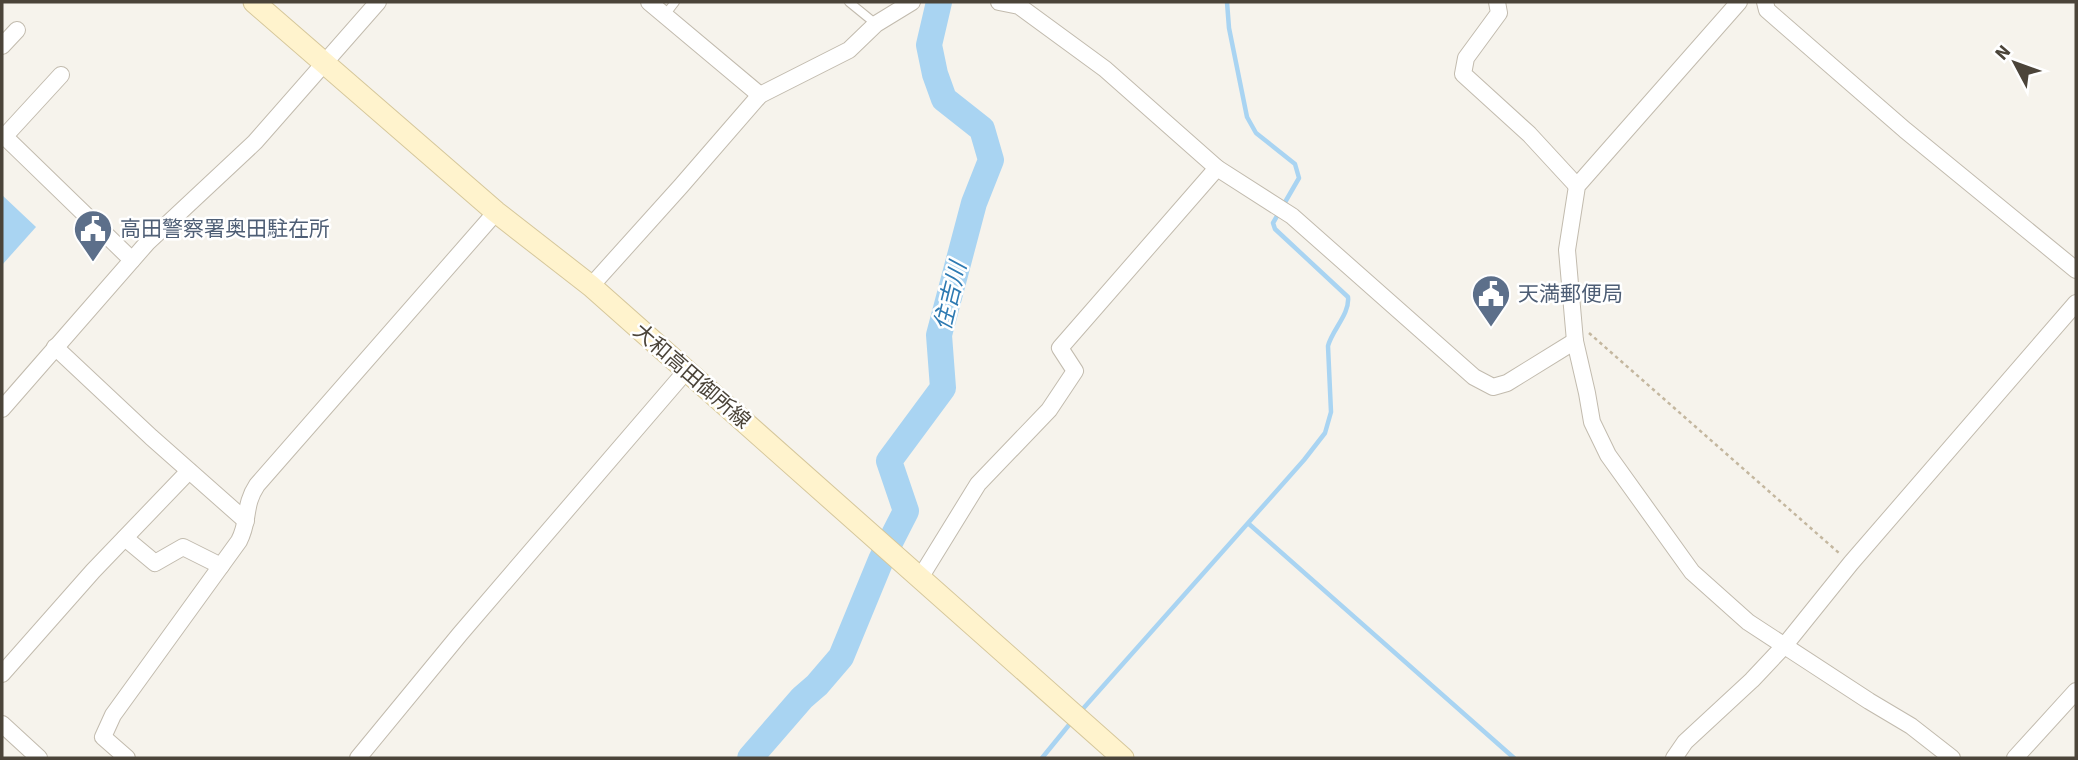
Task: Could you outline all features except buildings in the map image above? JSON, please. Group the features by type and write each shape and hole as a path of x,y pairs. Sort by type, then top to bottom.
{"main road":[{"name":"大和高田御所線","path":"254,2 496,212 591,286 1123,758"}],"street":[{"path":"2,409 147,243 255,142 378,2"},
{"path":"649,2 670,8 760,95"},
{"path":"591,286 760,95 849,50 876,24 912,2"},
{"path":"999,2 1021,4 1105,69 1217,168 1292,216 1474,377 1493,387 1507,383 1575,341"},
{"path":"1497,2 1499,13 1466,58 1463,74 1528,134 1577,186"},
{"path":"1739,2 1577,186 1567,250 1575,341 1592,422 1608,455 1692,572 1748,622 1911,726 1952,758"},
{"path":"1765,2 1767,10 2076,270"},
{"path":"2,46 17,30"},
{"path":"61,75 3,135 132,260"},
{"path":"920,578 978,484 1049,410 1076,372 1060,348 1217,168"},
{"path":"127,758 103,737 113,715 239,541 250,496 266,473 496,212"},
{"path":"1674,758 1685,742 1752,680 1785,645 1851,563 2076,303"},
{"path":"55,347 246,521"},
{"path":"358,758 460,634 686,371"},
{"path":"2,674 189,471"},
{"path":"125,538 155,563 183,547 221,566"},
{"path":"2015,758 2076,691"},
{"path":"2,724 30,755"}],"lane":[{"path":"849,2 876,24"}],"path":[{"path":"1572,316 1851,563"}],"water":[{"path":"2,195 36,227 2,265"}],"waterway":[{"name":"住吉川","path":"750,758 841,657 881,560 906,511 889,461 943,388 939,335 974,203 991,160 982,129 944,99 935,74 929,45 939,2"},
{"path":"1081,711 1304,460 1325,433 1331,412 1328,346 1344,316 1348,297 1275,229 1273,223 1299,178 1295,164 1256,133 1247,117 1229,28 1227,2"},
{"path":"1249,524 1514,758"},
{"path":"1042,758 1073,720"}],"place":[{"name":"高田警察署奥田駐在所","path":"93,263"},
{"name":"天満郵便局","path":"1491,328"}]}
